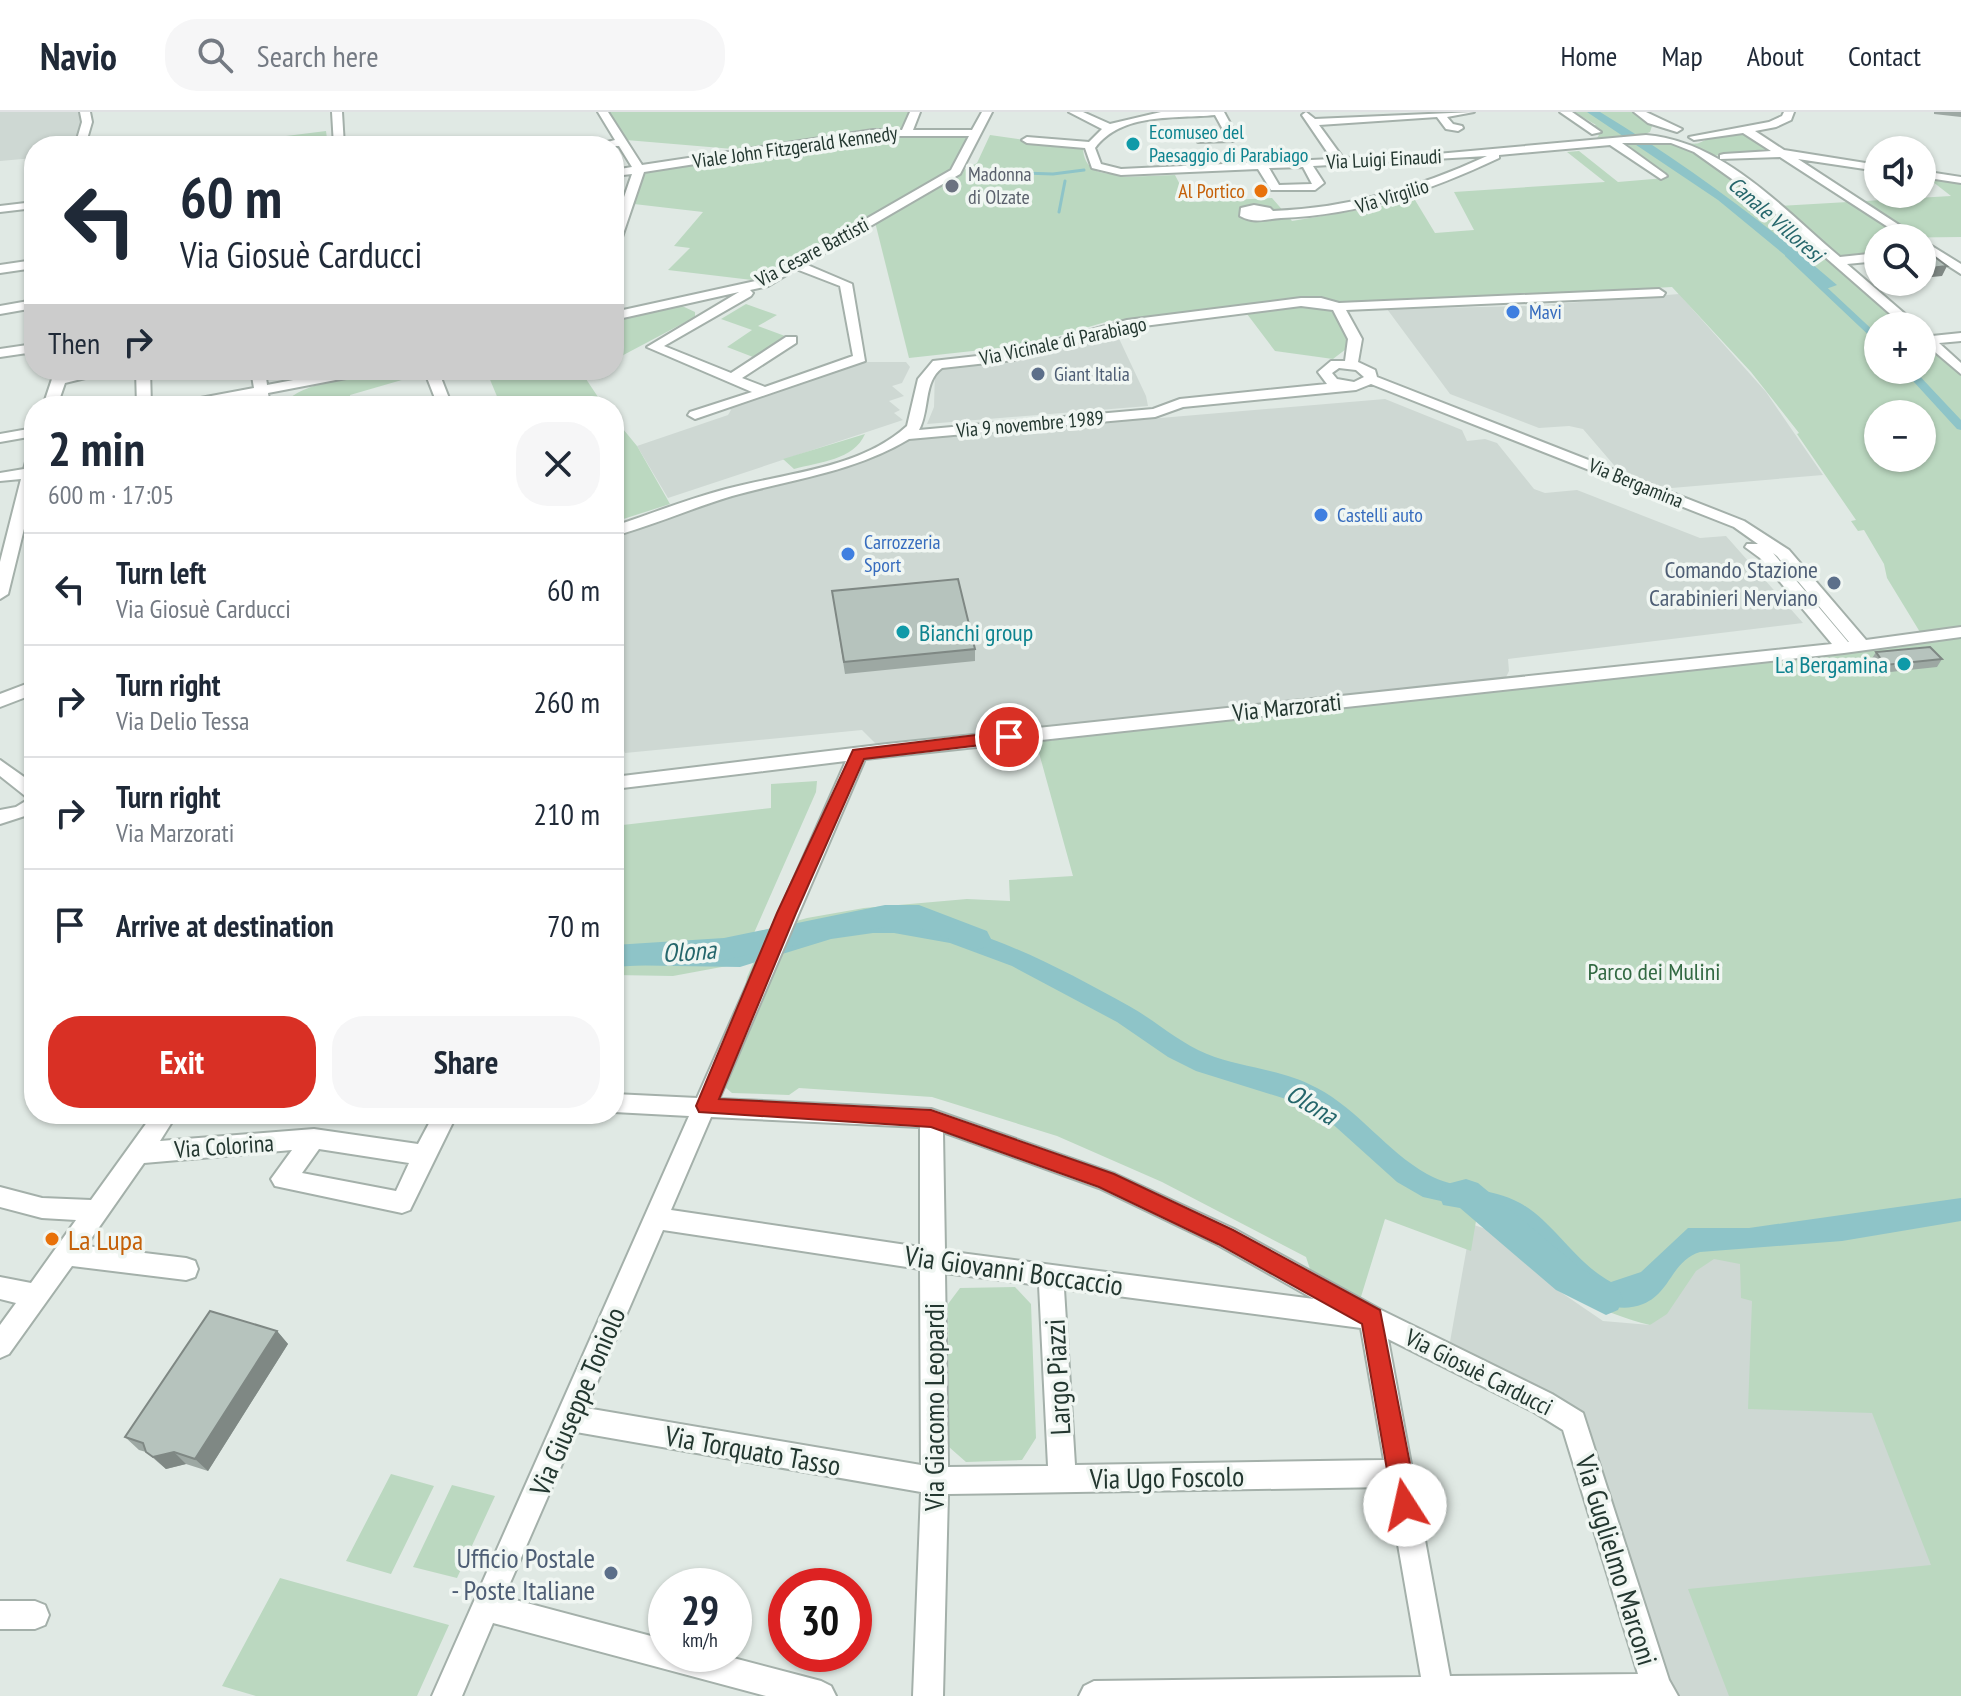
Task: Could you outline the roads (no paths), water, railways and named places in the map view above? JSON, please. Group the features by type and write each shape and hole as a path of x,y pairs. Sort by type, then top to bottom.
{"street":[{"path":"83,136 87,122 85,112"},
{"path":"337,112 338,136"},
{"path":"603,112 618,136"},
{"path":"907,131 915,112"},
{"name":"Via Cesare Battisti","path":"624,314 764,283 956,172 987,112"},
{"path":"1074,112 1109,128"},
{"path":"1027,140 1091,145 1109,128 1153,113 1213,112"},
{"path":"1202,140 1233,138 1219,112"},
{"path":"1308,117 1469,112"},
{"path":"1565,112 1596,132"},
{"path":"1639,112 1757,192 1896,312"},
{"path":"1652,121 1679,137 1772,125 1789,113"},
{"path":"1436,114 1450,127 1458,128"},
{"path":"1308,117 1339,161"},
{"path":"1745,129 1892,224"},
{"name":"Viale John Fitzgerald Kennedy","path":"624,171 873,133 976,133"},
{"name":"Via Luigi Einaudi","path":"1091,145 1096,166 1121,172 1339,161 1439,161 1453,155 1679,137"},
{"path":"1616,141 1661,176"},
{"path":"624,145 639,169 624,214"},
{"name":"Via Virgilio","path":"1269,215 1343,211 1378,203 1438,183 1508,150"},
{"path":"1724,157 1784,153 1864,166"},
{"path":"1439,161 1469,169 1469,161 1453,155"},
{"path":"1438,183 1445,174 1439,161"},
{"path":"1261,165 1275,188 1315,187 1318,183 1306,163"},
{"path":"1936,176 1961,180"},
{"path":"624,204 628,203"},
{"path":"0,209 24,206"},
{"path":"1936,248 1961,249"},
{"path":"1936,255 1961,270"},
{"path":"1839,261 1864,258"},
{"path":"0,269 24,265"},
{"path":"695,415 860,358 846,284 796,265"},
{"path":"764,283 654,347 765,392"},
{"path":"1351,364 1355,339 1338,307 1659,293"},
{"path":"690,299 709,315"},
{"name":"Via Vicinale di Parabiago","path":"906,435 918,421 923,399 922,379 927,370 938,364 1014,356 1127,324 1301,302 1321,302 1338,307"},
{"path":"0,310 24,306"},
{"path":"1936,337 1961,337"},
{"path":"731,379 791,340"},
{"path":"1936,347 1961,370"},
{"path":"0,353 24,349"},
{"path":"1336,364 1351,364 1366,369 1360,384 1332,382 1325,372 1336,364"},
{"path":"269,396 329,380"},
{"name":"Via Bergamina","path":"1360,384 1729,532 1766,555 1844,648"},
{"name":"Via Bergamina","path":"1155,413 1180,403 1360,384 1739,524 1783,553 1862,646"},
{"name":"Via 9 novembre 1989","path":"906,435 1155,413"},
{"path":"0,438 24,434"},
{"path":"624,528 726,494 829,469 906,435"},
{"path":"0,477 24,468"},
{"path":"0,594 24,497"},
{"name":"Via Marzorati","path":"624,782 1862,646 1961,632"},
{"path":"0,701 24,691"},
{"name":"Via Giuseppe Toniolo","path":"447,1696 571,1418 858,754"},
{"path":"3,773 24,787"},
{"path":"0,817 24,811"},
{"name":"Via Giosuè Carducci","path":"624,1103 931,1118 1107,1181 1226,1237 1372,1318 1543,1403 1574,1422"},
{"name":"Via Giacomo Leopardi","path":"928,1696 935,1481 931,1118"},
{"path":"0,1346 158,1124"},
{"path":"314,1139 283,1179 402,1203 441,1124"},
{"name":"Via Colorina","path":"134,1156 153,1151 314,1139 424,1155"},
{"path":"0,1197 42,1208 95,1211"},
{"name":"Via Giovanni Boccaccio","path":"656,1218 932,1260 1372,1318"},
{"path":"67,1252 186,1269"},
{"name":"Largo Piazzi","path":"1051,1276 1062,1479"},
{"path":"0,1288 36,1295"},
{"path":"1372,1318 1439,1694"},
{"name":"Via Torquato Tasso","path":"571,1418 935,1481"},
{"name":"Via Guglielmo Marconi","path":"1574,1422 1660,1692"},
{"name":"Via Ugo Foscolo","path":"935,1481 1400,1473"},
{"path":"487,1607 821,1696"},
{"path":"0,1615 35,1615"},
{"path":"1094,1696 1660,1692"}],"water":[{"path":"1587,112 1600,112 1692,172 1781,238 1837,285 1826,289 1718,200"},
{"path":"905,917 965,930 1021,951 1076,977 1207,1054 1290,1077 1317,1088 1346,1107 1398,1154 1427,1174 1520,1203 1611,1282 1641,1272 1688,1228 1749,1228 1961,1198 1961,1221 1842,1241 1700,1252 1683,1262 1652,1299 1625,1308 1608,1305 1579,1287 1519,1225 1499,1214 1423,1197 1397,1182 1327,1119 1305,1105 1196,1071 1168,1057 1117,1022 1012,966 950,943 894,933 873,933 831,939 740,967 624,965 624,954 739,949 764,945 795,933 843,922"}],"waterway":[{"path":"998,172 1053,174 1084,170"},
{"path":"1059,212 1065,181"},
{"name":"Canale Villoresi","path":"1788,254 1864,327"},
{"name":"Canale Villoresi","path":"1921,384 1961,427"},
{"name":"Olona","path":"624,955 724,949 885,916 919,916 977,939"},
{"name":"Olona","path":"1455,1195 1466,1193 1568,1279 1606,1299"}],"place":[{"name":"Ecomuseo del Paesaggio di Parabiago","path":"1133,144"},
{"name":"Madonna di Olzate","path":"952,186"},
{"name":"Al Portico","path":"1261,191"},
{"name":"Mavi","path":"1513,312"},
{"name":"Giant Italia","path":"1038,374"},
{"name":"Castelli auto","path":"1321,515"},
{"name":"Carrozzeria Sport","path":"848,554"},
{"name":"Comando Stazione Carabinieri Nerviano","path":"1834,583"},
{"name":"Bianchi group","path":"903,632"},
{"name":"La Bergamina","path":"1904,664"},
{"name":"La Lupa","path":"52,1239"},
{"name":"Ufficio Postale - Poste Italiane","path":"611,1573"}],"park label":[{"name":"Parco dei Mulini","path":"1654,971"}]}
